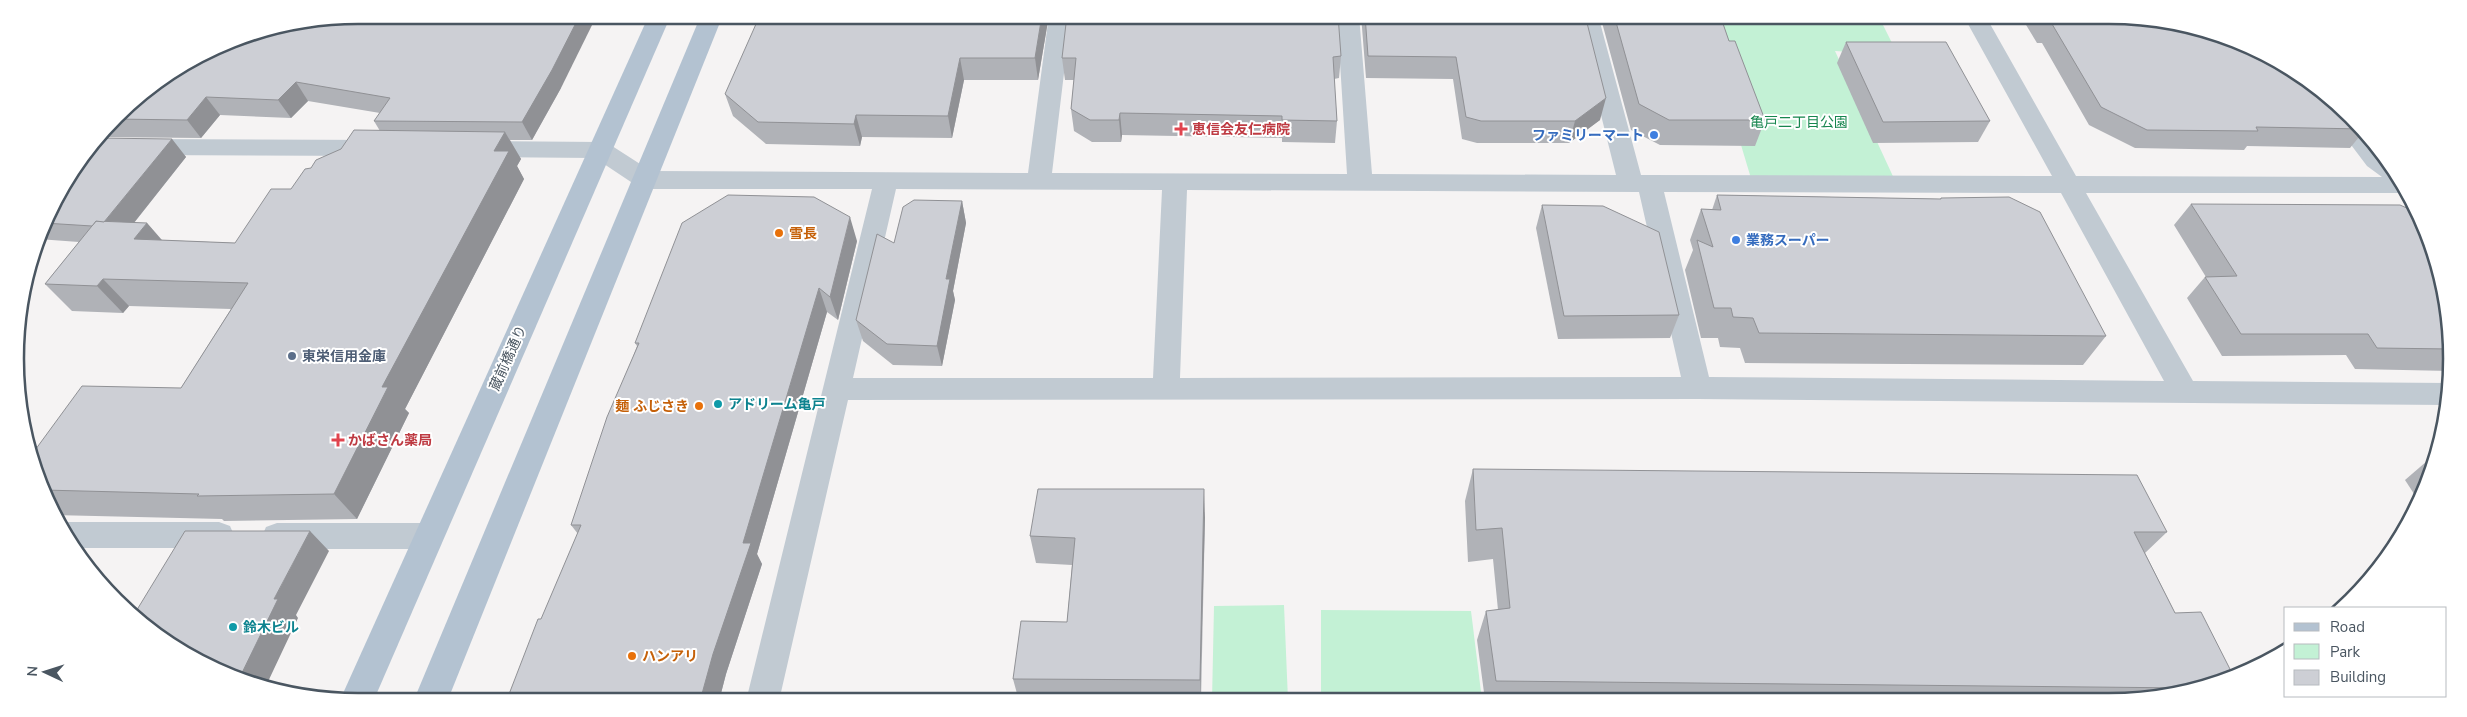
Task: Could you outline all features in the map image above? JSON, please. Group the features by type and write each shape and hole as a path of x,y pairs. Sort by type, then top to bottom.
{"main road":[{"name":"蔵前橋通り","path":"360,693 656,24"},
{"path":"434,693 646,180 708,24"}],"street":[{"path":"1038,180 1059,24"},
{"path":"1349,24 1360,182"},
{"path":"1590,24 1640,184 1698,388"},
{"path":"1979,24 2184,391"},
{"path":"2350,128 2380,163"},
{"path":"118,147 398,148"},
{"path":"457,149 600,150 646,180 2395,186"},
{"path":"764,693 838,389 886,181"},
{"path":"1166,388 1175,182"},
{"path":"838,389 1698,388 2441,394"},
{"path":"75,535 429,536"}],"green space":[{"name":"亀戸二丁目公園","path":"1705,24 1882,24 1898,55 1835,51 1897,185 1753,185"},
{"path":"1284,605 1288,693 1212,693 1214,606"},
{"path":"1321,610 1471,611 1481,693 1321,693"}],"building":[{"path":"337,24 575,24 522,122 374,121 390,98 296,82 278,100 206,97 187,120 125,119 173,80 210,58 272,35"},
{"path":"756,24 1041,24 1035,58 960,58 948,116 856,115 854,124 758,122 725,94"},
{"path":"1066,24 1339,24 1341,56 1333,57 1337,121 1282,120 1282,116 1120,113 1119,120 1090,120 1071,109 1076,58 1062,58"},
{"path":"1366,24 1587,24 1606,98 1575,121 1481,121 1466,117 1456,57 1368,56"},
{"path":"1617,24 1723,24 1729,41 1735,41 1765,120 1669,120 1639,104"},
{"path":"2052,24 2130,24 2174,30 2237,49 2257,58 2294,80 2329,107 2351,129 2256,127 2258,131 2147,130 2101,107"},
{"path":"1846,42 1946,42 1990,121 1883,122"},
{"path":"354,130 505,132 494,151 509,151 382,387 388,387 334,494 197,496 199,494 50,490 36,449 82,386 181,388 248,283 103,279 97,286 45,284 96,221 147,223 134,239 235,243 271,189 291,189 305,169 311,168 316,160 341,149"},
{"path":"107,138 172,139 104,222 96,221 92,226 52,223 80,173"},
{"path":"728,195 814,197 850,217 830,297 819,288 743,543 751,543 713,654 702,693 509,693 538,619 541,619 581,525 571,525 607,417 639,343 635,343 682,223"},
{"path":"1717,195 1941,199 2009,197 2040,212 2106,336 1759,333 1753,318 1733,317 1731,308 1714,308 1697,240 1713,247 1701,209 1721,210"},
{"path":"914,200 962,201 946,279 950,279 937,346 887,344 856,320 877,234 894,243 903,207"},
{"path":"2191,204 2400,205 2409,210 2432,272 2437,293 2443,349 2377,348 2368,334 2241,334 2205,277 2237,276"},
{"path":"1542,205 1603,206 1659,232 1679,315 1564,316"},
{"path":"1473,469 2137,475 2167,532 2134,532 2175,613 2201,612 2231,670 2195,682 2168,688 1496,681 1486,611 1510,608 1502,528 1476,530"},
{"path":"1038,489 1204,489 1200,680 1013,679 1021,621 1067,622 1075,538 1030,536"},
{"path":"185,531 310,531 274,599 278,599 242,672 210,659 191,648 173,637 137,609"}],"place":[{"name":"恵信会友仁病院","path":"1181,129"},
{"name":"ファミリーマート","path":"1654,135"},
{"name":"雪長","path":"779,233"},
{"name":"業務スーパー","path":"1736,240"},
{"name":"東栄信用金庫","path":"292,356"},
{"name":"アドリーム亀戸","path":"718,404"},
{"name":"麺 ふじさき","path":"699,406"},
{"name":"かばさん薬局","path":"338,440"},
{"name":"鈴木ビル","path":"233,627"},
{"name":"ハンアリ","path":"632,656"}]}
